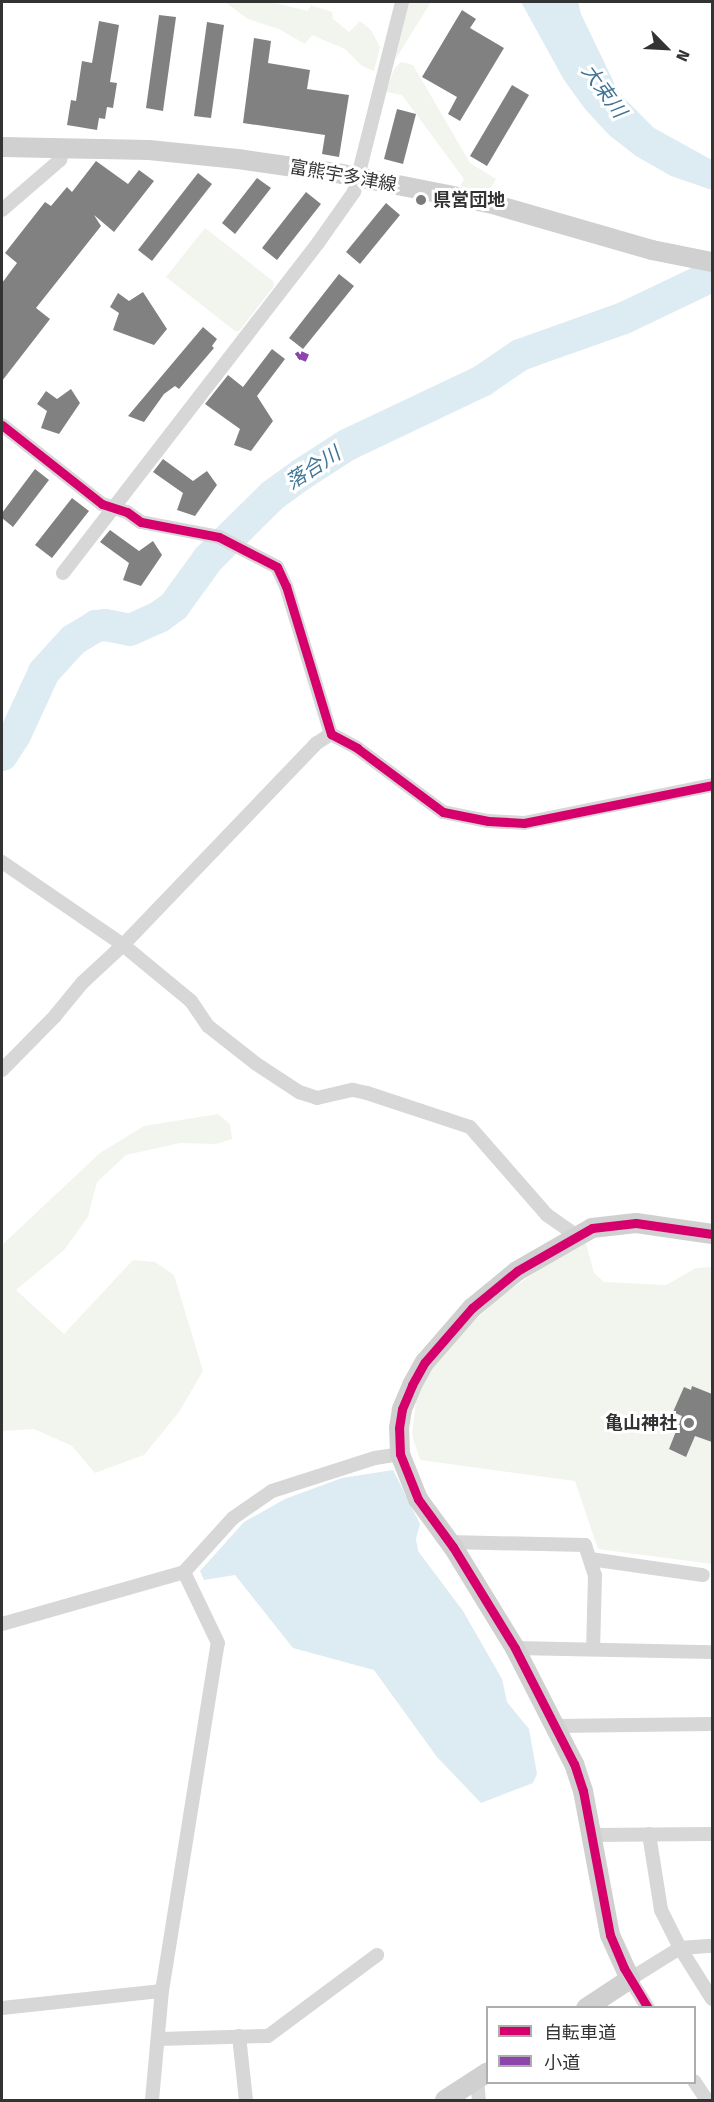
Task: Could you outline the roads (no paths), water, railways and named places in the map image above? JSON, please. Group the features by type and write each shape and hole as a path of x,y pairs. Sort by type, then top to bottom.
{"street":[{"path":"63,573 332,226 354,192 402,2"},
{"name":"富熊宇多津線","path":"2,147 149,150 238,159 358,177 489,203 651,250 712,262"},
{"path":"2,210 60,160 64,147"},
{"path":"2,425 102,504 127,512 141,522 198,531 219,537 277,567 286,586 331,734 357,748 443,812 488,821 524,823 712,785"},
{"path":"2,1070 55,1016 82,983 123,945 317,742 331,734"},
{"path":"2,862 123,945 191,1001 208,1026 255,1063 299,1092 317,1098 353,1090 470,1127 547,1215 576,1235"},
{"path":"647,2006 630,1979 610,1935 583,1791 555,1726 515,1648 418,1499 400,1454 399,1428 402,1409 425,1362 472,1308 494,1287 576,1235 592,1228 636,1223 712,1234"},
{"path":"2,1624 184,1572 233,1518 272,1491 375,1458 400,1454"},
{"path":"448,1542 585,1545 595,1575 593,1649"},
{"path":"590,1559 703,1575"},
{"path":"152,2100 162,1991 218,1643 184,1572"},
{"path":"515,1648 712,1652"},
{"path":"555,1726 712,1724"},
{"path":"649,1834 662,1910 680,1948 712,1999"},
{"path":"591,1835 712,1834"},
{"path":"588,2006 680,1948 712,1946"},
{"path":"158,2039 268,2036 377,1955"},
{"path":"2,2008 162,1991"},
{"path":"239,2036 246,2100"},
{"path":"445,2100 482,2076"},
{"path":"479,2100 482,2076"},
{"path":"696,2084 707,2100"}],"water":[{"name":"大束川","path":"521,2 578,2 581,14 619,93 654,128 712,160 712,190 671,176 636,156 609,135 585,109 564,80"},
{"path":"393,1470 420,1524 416,1539 418,1551 463,1611 502,1679 507,1702 529,1729 537,1774 533,1783 481,1803 437,1757 374,1670 293,1648 235,1575 204,1580 200,1571 244,1522 285,1499 342,1478"}],"waterway":[{"name":"落合川","path":"2,755 15,735 44,672 73,640 96,626 105,625 130,630 159,617 174,606 208,559 273,495 302,474 347,445 482,381 520,355 624,318 712,276"}],"place":[{"name":"県営団地","path":"421,200"},
{"name":"亀山神社","path":"689,1423"}]}
